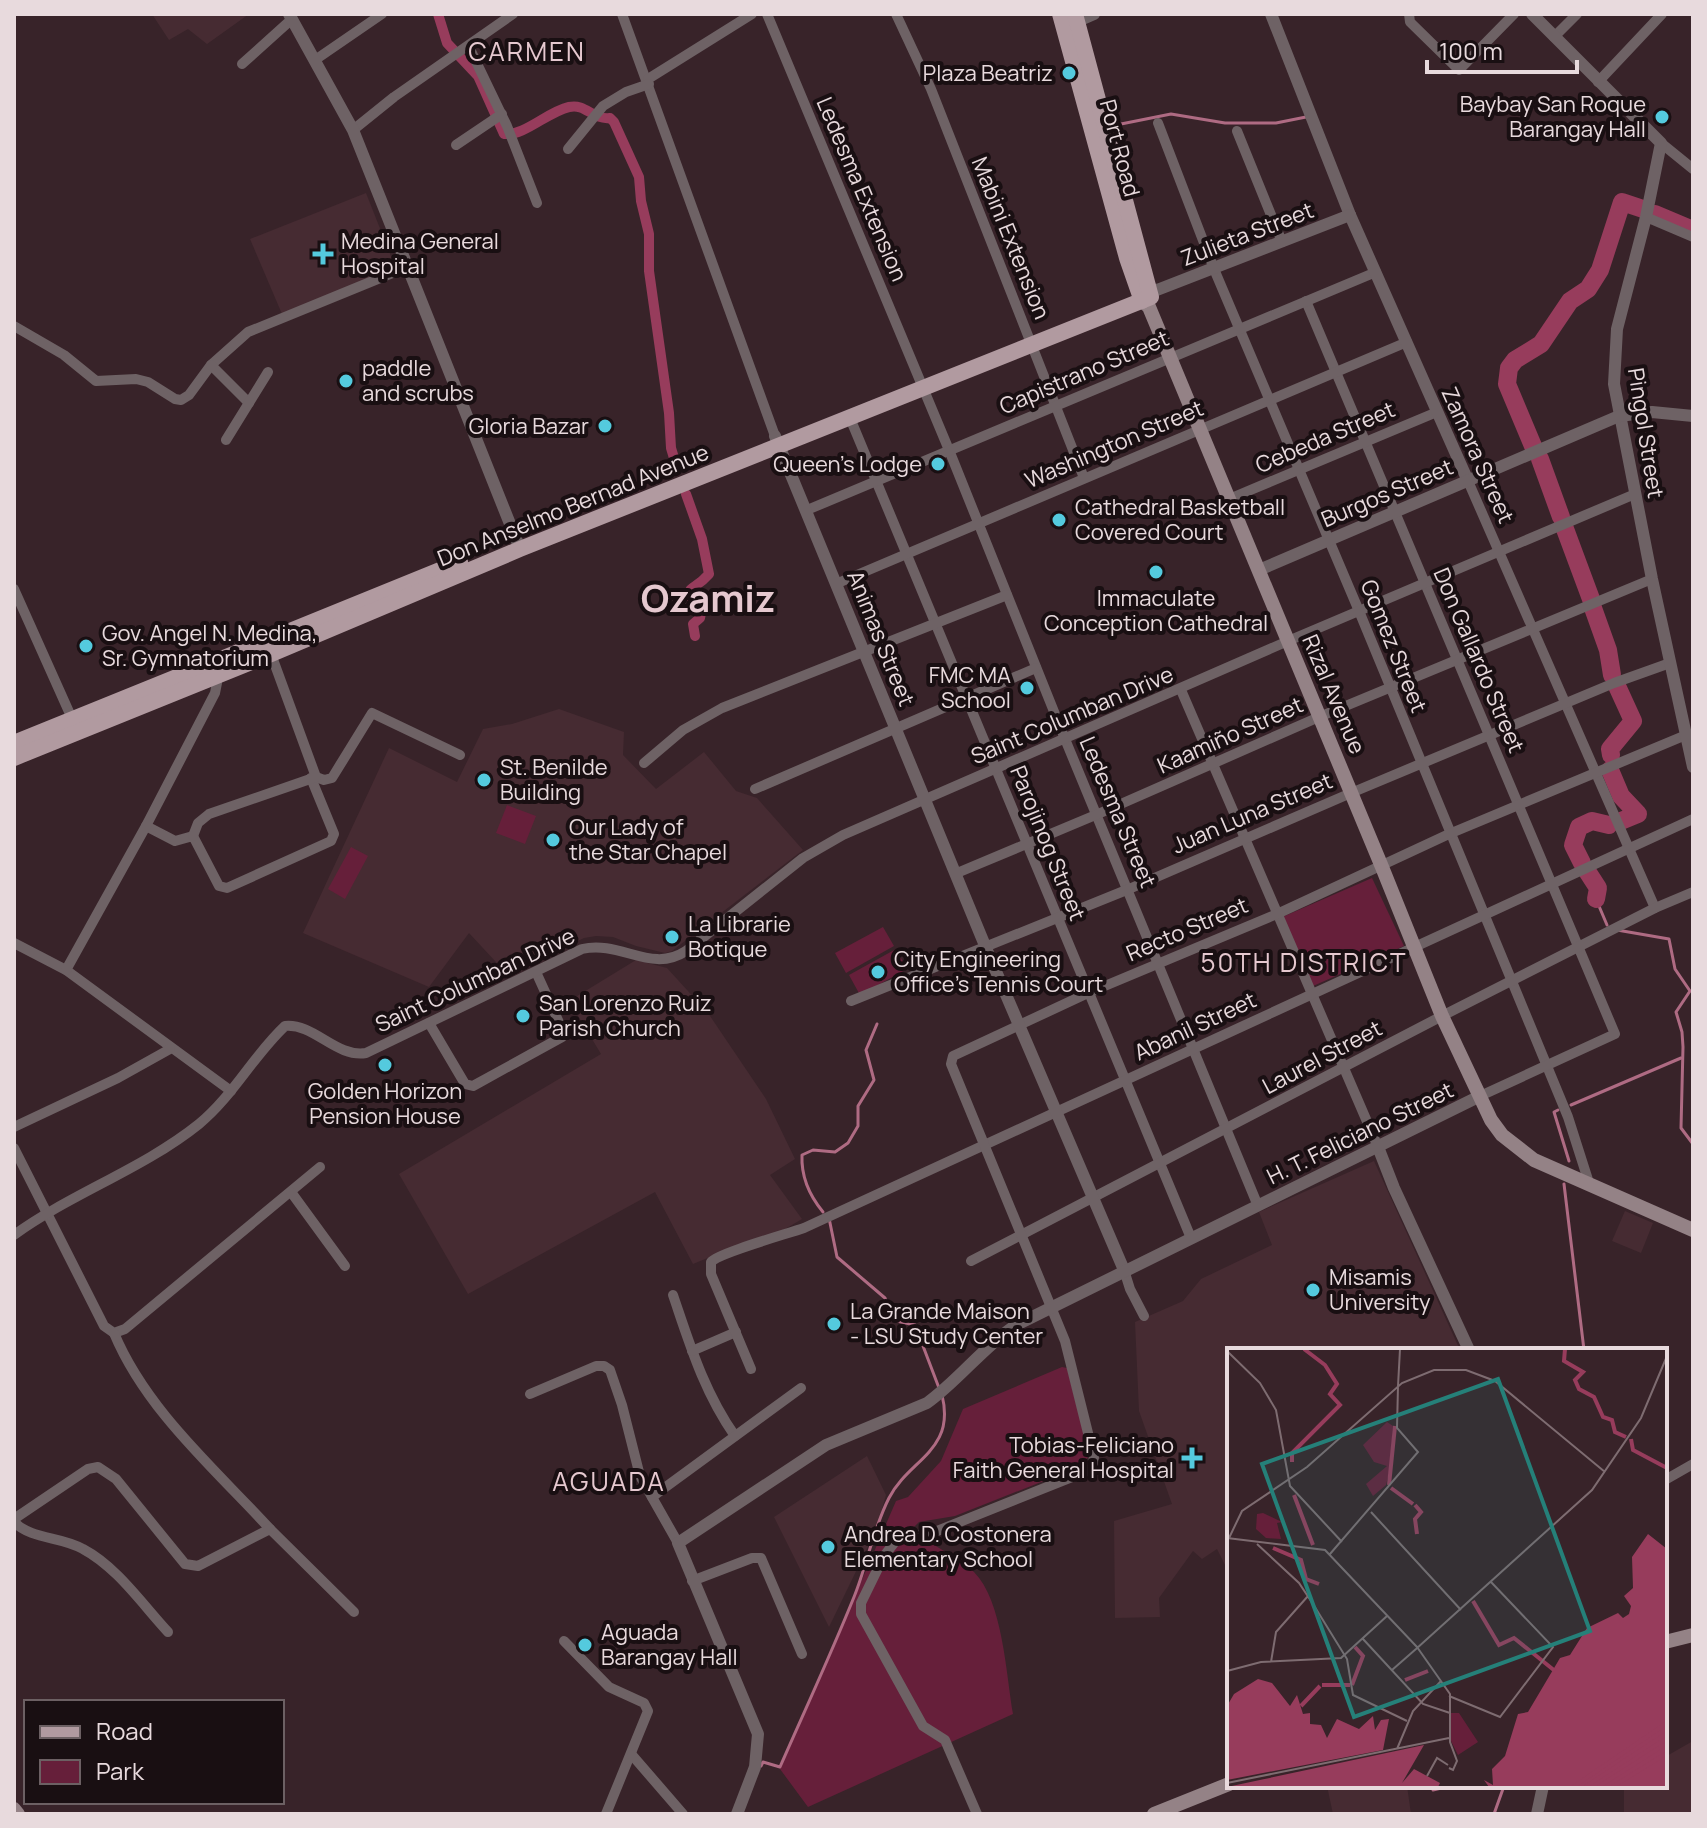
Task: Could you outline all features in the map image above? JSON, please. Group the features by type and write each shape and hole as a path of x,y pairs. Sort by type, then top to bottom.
{"main road":[{"name":"Port Road","path":"1069,19 1148,296"},
{"name":"Don Anselmo Bernad Avenue","path":"14,758 75,726 518,544 1148,296"},
{"name":"Rizal Avenue","path":"1148,296 1169,358 1478,1097 1502,1135 1516,1149 1590,1186 1693,1230"},
{"name":"Don Anselmo Bernad Avenue","path":"777,441 850,418 922,384"},
{"name":"Don Anselmo Bernad Avenue","path":"213,670 271,654 373,604"},
{"name":"Don Anselmo Bernad Avenue","path":"14,743 75,726"},
{"path":"1667,1642 1693,1635"},
{"path":"1154,1814 1227,1785"},
{"path":"14,1809 18,1814"}],"street":[{"path":"315,60 382,14"},
{"path":"353,130 394,97 513,14"},
{"name":"Animas Street","path":"622,14 777,441 986,948 1124,1270"},
{"path":"568,149 597,115 626,92 649,82 752,14"},
{"name":"Ledesma Extension","path":"767,14 922,384"},
{"name":"Mabini Extension","path":"896,14 931,89 1084,478"},
{"path":"1069,19 1094,14"},
{"name":"Zamora Street","path":"1271,14 1350,215 1655,908"},
{"path":"1409,14 1410,22 1459,70 1514,14"},
{"path":"1532,14 1661,143 1693,169"},
{"path":"1554,37 1577,14"},
{"path":"1598,82 1662,14"},
{"path":"242,64 290,17 353,130 518,544"},
{"path":"466,49 507,126 537,203"},
{"path":"456,145 501,114"},
{"name":"Gomez Street","path":"1158,123 1214,269 1575,1136 1590,1186"},
{"path":"1237,131 1282,242"},
{"name":"Pingol Street","path":"1661,143 1615,340 1614,384 1693,767"},
{"name":"Zulieta Street","path":"1148,296 1350,215"},
{"path":"1646,217 1693,237"},
{"path":"14,326 64,355 96,381 136,379 181,400 189,395 211,365 248,332 407,267"},
{"name":"Capistrano Street","path":"807,510 1376,272"},
{"name":"Don Gallardo Street","path":"1306,301 1615,1034"},
{"name":"Washington Street","path":"838,583 1407,342"},
{"path":"211,365 249,403"},
{"path":"226,440 268,372"},
{"name":"Ledesma Street","path":"922,384 1258,1206"},
{"name":"Cebeda Street","path":"1229,499 1437,412"},
{"name":"Burgos Street","path":"1259,570 1619,416 1652,412 1693,416"},
{"name":"Parojinog Street","path":"850,418 1191,1238"},
{"name":"Saint Columban Drive","path":"14,1235 47,1211 160,1150 212,1113 285,1026 298,1027 341,1049 359,1054 582,949 615,948 649,959 669,960 686,951 813,851 843,835 1635,494"},
{"name":"Kaamiño Street","path":"957,873 1319,717 1458,662 1652,579"},
{"path":"14,589 75,726"},
{"path":"644,763 683,730 712,713 1007,595"},
{"path":"193,836 222,888 329,843 334,834 271,654"},
{"name":"Juan Luna Street","path":"851,1001 1129,889 1351,793 1670,663"},
{"path":"755,789 1036,668"},
{"path":"66,970 215,693 213,670"},
{"path":"1181,690 1394,1188 1468,1348"},
{"path":"193,836 198,823 209,814 313,778 332,778 372,713 460,755"},
{"name":"Recto Street","path":"977,1814 945,1740 923,1726 860,1607 888,1548 898,1538 941,1530 1092,1468 1094,1457 1076,1377 1052,1306 951,1060 957,1053 1088,993 1277,914 1449,834 1686,735"},
{"name":"Abanil Street","path":"736,1332 711,1274 711,1262 719,1255 804,1228 1693,819"},
{"path":"146,826 175,841 193,836"},
{"name":"Laurel Street","path":"971,1261 1578,946 1693,892"},
{"path":"14,943 66,970 231,1091"},
{"path":"429,1023 465,1084 473,1086 562,1037 562,1029 536,972"},
{"name":"H. T. Feliciano Street","path":"678,1543 817,1449 927,1403 1001,1334 1052,1306 1478,1097 1615,1034"},
{"path":"14,1127 118,1078 170,1049"},
{"path":"14,1148 104,1326 114,1333 141,1384 270,1529 354,1612"},
{"path":"114,1333 125,1329 320,1167"},
{"path":"291,1192 345,1266"},
{"path":"1124,1270 1144,1316"},
{"path":"673,1295 710,1396 735,1436"},
{"path":"692,1351 736,1332 751,1369"},
{"path":"530,1394 596,1366 608,1368 622,1405 640,1476 678,1543 758,1734 755,1767 737,1814"},
{"path":"652,1497 801,1388"},
{"path":"1667,1479 1693,1464"},
{"path":"168,1632 96,1557 74,1545 25,1531 14,1521 94,1467 116,1479 190,1567 198,1566 270,1529"},
{"path":"692,1581 752,1558 761,1558 802,1654"},
{"path":"564,1641 609,1687 647,1707 648,1715 606,1814"},
{"path":"632,1755 683,1814"},
{"path":"1537,1814 1543,1788"}],"shaded area":[{"path":"152,14 249,14 207,44 188,29 169,40"},
{"name":"Medina General Hospital","path":"366,193 396,269 282,314 250,239"},
{"path":"559,709 624,732 623,755 656,789 704,752 736,791 757,798 803,850 672,951 665,953 613,937 596,936 584,938 508,975 469,933 429,987 303,933 389,748 457,782 483,729 512,724"},
{"path":"636,960 667,968 708,1013 766,1099 795,1159 770,1175 802,1219 770,1238 693,1264 655,1192 468,1294 399,1174 601,1054 569,1001"},
{"path":"1374,1161 1459,1348 1227,1348 1227,1569 1217,1549 1202,1559 1193,1551 1159,1598 1160,1617 1115,1618 1114,1521 1172,1504 1139,1411 1135,1322 1183,1301 1201,1279 1272,1245 1259,1212"},
{"path":"1625,1211 1653,1223 1641,1253 1612,1241"},
{"name":"Andrea D. Costonera Elementary School","path":"867,1456 886,1495 876,1530 829,1627 774,1517"},
{"path":"1693,1741 1693,1814 1624,1814 1624,1788 1667,1788 1667,1756"},
{"path":"1327,1788 1407,1788 1411,1814 1333,1814"}],"green space":[{"path":"507,805 536,816 525,844 496,833"},
{"path":"351,847 368,856 345,899 328,889"},
{"path":"1372,878 1404,946 1313,986 1280,918"},
{"name":"City Engineering Office's Tennis Court","path":"883,927 894,946 846,973 835,953"},
{"name":"City Engineering Office's Tennis Court","path":"896,949 907,969 860,995 849,975"},
{"path":"1062,1367 1067,1368 1089,1454 1086,1461 1074,1469 955,1516 919,1522 914,1527 927,1540 967,1566 984,1585 1002,1639 1013,1714 808,1807 780,1769 896,1501 908,1497 941,1461 963,1409"}],"waterway":[{"path":"438,14 447,43 478,76 504,134 528,128 575,106 614,122 639,177 649,234 649,271 671,448 677,468"},
{"path":"1116,125 1171,114 1225,123 1276,123 1306,117"},
{"path":"1533,446 1507,384 1509,368 1515,360 1541,344 1570,301 1588,289 1600,270 1622,202 1643,209"},
{"path":"1655,214 1693,230"},
{"path":"1540,459 1561,517"},
{"path":"686,494 702,539 709,574 690,590 701,613 693,624 695,636"},
{"path":"1565,529 1591,599"},
{"path":"1593,608 1608,650 1612,675"},
{"path":"1611,755 1610,749 1633,721 1617,686"},
{"path":"1610,770 1621,796 1638,814 1621,821"},
{"path":"1582,863 1573,845 1579,827 1592,821 1609,825"},
{"path":"1587,871 1598,888 1596,899"},
{"path":"1596,899 1607,925"},
{"path":"1617,930 1669,939 1675,969 1690,991 1676,1012 1683,1047 1681,1128 1693,1144"},
{"path":"823,1212 807,1185 802,1155 813,1150 835,1152 848,1143 858,1126 858,1106 874,1080 866,1050 877,1024"},
{"path":"1571,1105 1681,1058"},
{"path":"1558,1110 1554,1112 1569,1161"},
{"path":"1564,1184 1584,1348"},
{"path":"829,1218 837,1257 885,1298 892,1320 915,1325 939,1388"},
{"path":"761,1766 763,1762 780,1767 854,1597 889,1498 937,1442 945,1414 942,1395"},
{"path":"1433,1790 1442,1788"},
{"path":"1494,1814 1503,1788"}],"place":[{"name":"Plaza Beatriz","path":"1069,73"},
{"name":"Baybay San Roque Barangay Hall","path":"1662,117"},
{"name":"Medina General Hospital","path":"323,254"},
{"name":"paddle and scrubs","path":"346,381"},
{"name":"Gloria Bazar","path":"605,426"},
{"name":"Queen's Lodge","path":"938,464"},
{"name":"Cathedral Basketball Covered Court","path":"1059,520"},
{"name":"Immaculate Conception Cathedral","path":"1156,572"},
{"name":"Gov. Angel N. Medina, Sr. Gymnatorium","path":"86,646"},
{"name":"FMC MA School","path":"1027,688"},
{"name":"St. Benilde Building","path":"484,780"},
{"name":"Our Lady of the Star Chapel","path":"553,840"},
{"name":"La Librarie Botique","path":"672,937"},
{"name":"City Engineering Office's Tennis Court","path":"878,972"},
{"name":"San Lorenzo Ruiz Parish Church","path":"523,1016"},
{"name":"Golden Horizon Pension House","path":"385,1065"},
{"name":"Misamis University","path":"1313,1290"},
{"name":"La Grande Maison - LSU Study Center","path":"834,1324"},
{"name":"Tobias-Feliciano Faith General Hospital","path":"1192,1458"},
{"name":"Andrea D. Costonera Elementary School","path":"828,1547"},
{"name":"Aguada Barangay Hall","path":"585,1645"}],"district":[{"name":"CARMEN","path":"527,52"},
{"name":"Ozamiz","path":"708,599"},
{"name":"50TH DISTRICT","path":"1304,963"},
{"name":"AGUADA","path":"609,1482"}]}
